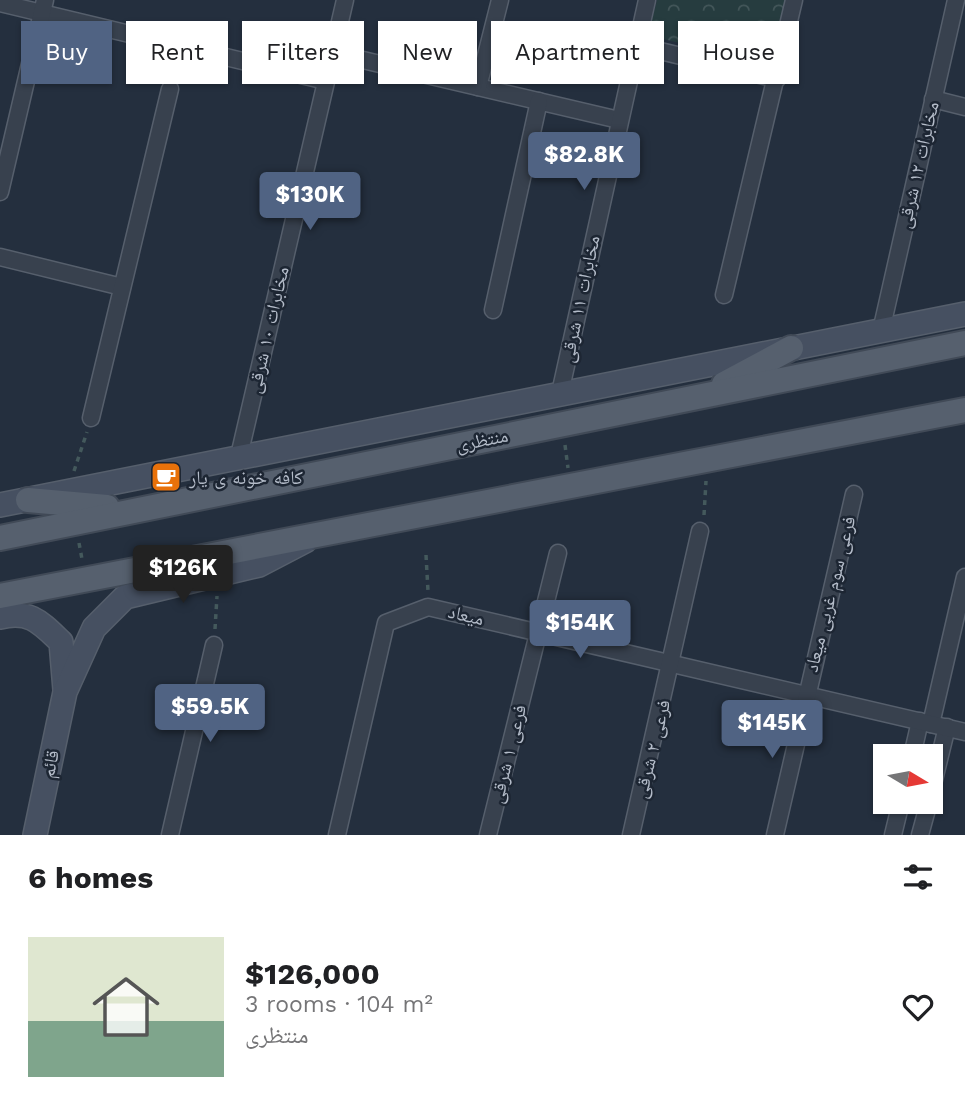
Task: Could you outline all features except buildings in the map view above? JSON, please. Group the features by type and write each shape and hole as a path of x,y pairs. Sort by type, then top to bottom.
{"main road":[{"name":"منتظری","path":"0,538 965,343"},
{"path":"701,396 792,348"},
{"path":"0,596 965,410"},
{"path":"28,500 136,509"}],"street":[{"name":"مخابرات ۱۰ شرقی","path":"340,21 345,0"},
{"path":"478,87 500,0"},
{"name":"مخابرات ۱۱ شرقی","path":"641,21 647,0"},
{"path":"789,21 794,0"},
{"name":"مخابرات ۱۲ شرقی","path":"881,331 956,0"},
{"path":"0,3 44,6 242,59"},
{"path":"0,192 44,6"},
{"path":"364,60 619,120"},
{"name":"مخابرات ۱۰ شرقی","path":"239,456 325,84"},
{"name":"مخابرات ۱۱ شرقی","path":"560,393 627,84"},
{"path":"724,295 776,84"},
{"path":"91,418 170,89"},
{"path":"933,99 965,107"},
{"path":"493,310 539,101"},
{"path":"0,257 122,287"},
{"name":"منتظری","path":"0,505 965,314"},
{"name":"فرعی سوم غربی میعاد","path":"775,835 854,494"},
{"name":"فرعی ۲ شرقی","path":"631,835 673,662 700,531"},
{"path":"65,692 94,628 125,597 260,565 311,538"},
{"name":"فرعی ۱ شرقی","path":"488,835 558,553"},
{"path":"932,744 933,724 965,577"},
{"name":"میعاد","path":"337,835 386,623 428,607 965,732"},
{"path":"0,617 19,612 40,623 61,642 65,692"},
{"path":"170,835 214,645"},
{"name":"قائم","path":"35,835 65,692"},
{"path":"920,744 933,724"},
{"path":"893,835 898,814"},
{"path":"920,835 926,814"}],"path":[{"path":"700,531 707,500 705,461"},
{"path":"426,555 428,607"},
{"path":"214,645 217,596"}],"green space":[{"path":"657,0 786,0 781,21 678,21 678,43 664,39 664,21 652,21"}],"place":[{"name":"کافه خونه ی یار","path":"166,477"}]}
